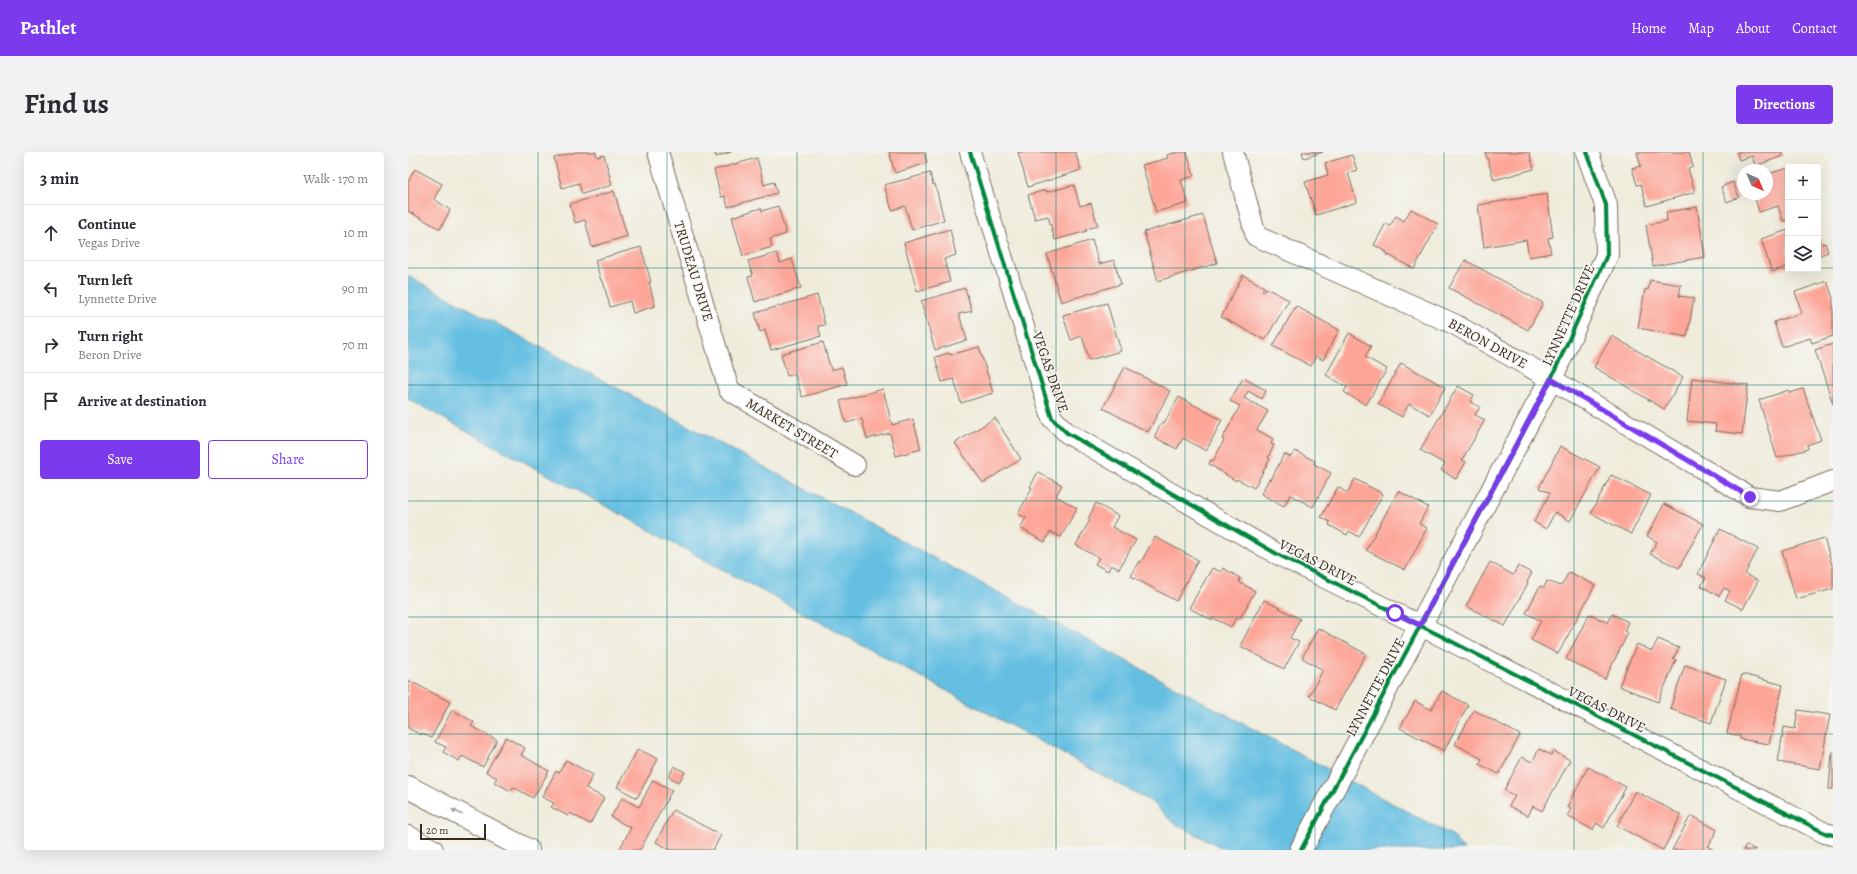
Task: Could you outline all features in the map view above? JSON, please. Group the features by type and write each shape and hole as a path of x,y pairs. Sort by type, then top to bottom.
{"street":[{"name":"TRUDEAU DRIVE","path":"658,152 729,390"},
{"name":"VEGAS DRIVE","path":"970,152 1052,418 1067,433 1277,554 1833,835"},
{"name":"BERON DRIVE","path":"1232,152 1256,236 1454,324 1551,379 1750,497 1780,500 1833,481"},
{"name":"LYNNETTE DRIVE","path":"1301,850 1551,379 1607,255 1606,205 1587,152"},
{"name":"MARKET STREET","path":"729,390 855,465"},
{"path":"408,787 528,850"},
{"path":"408,837 432,850"}],"water":[{"path":"408,276 1451,835 1464,850 1226,850 1172,822 1152,802 408,399"}],"building":[{"path":"576,152 596,152 597,157 604,155 612,185 582,194 579,183 562,188 554,158"},
{"path":"715,152 731,152 716,157"},
{"path":"889,152 924,152 927,163 895,173"},
{"path":"1018,152 1075,152 1081,170 1028,187"},
{"path":"1178,152 1187,152 1194,176 1181,180 1188,203 1156,212 1142,165 1168,158 1167,155"},
{"path":"1302,152 1323,152 1304,158"},
{"path":"1485,152 1529,152 1534,169 1494,180"},
{"path":"1637,152 1689,152 1693,167 1688,168 1695,192 1647,206 1641,184 1637,185 1632,168 1641,166"},
{"path":"1737,152 1782,152 1783,156 1761,164 1754,164 1752,156 1739,160"},
{"path":"1352,155 1357,170 1348,173 1357,202 1316,215 1305,182 1328,175 1325,163"},
{"path":"757,158 764,185 774,182 777,193 728,207 725,196 721,197 714,170"},
{"path":"415,169 442,184 434,199 450,210 440,229 408,211 408,182"},
{"path":"1785,169 1785,221 1783,221 1778,206 1759,212 1756,200 1773,200 1773,172"},
{"path":"930,173 933,185 935,184 944,220 912,230 905,206 892,210 884,185"},
{"path":"1733,182 1737,192 1737,198 1727,202 1721,187"},
{"path":"1074,185 1080,206 1091,203 1098,226 1086,229 1087,231 1055,240 1048,216 1035,219 1028,195"},
{"path":"614,191 627,236 592,247 585,220 575,223 570,204"},
{"path":"1547,194 1553,237 1548,238 1551,253 1529,257 1526,240 1484,247 1478,205"},
{"path":"778,206 786,234 770,239 772,247 743,256 732,217 761,208 762,211"},
{"path":"1697,207 1705,257 1653,266 1646,225 1667,221 1666,212"},
{"path":"1411,209 1438,224 1414,269 1385,253 1387,252 1374,245 1386,223 1390,226 1396,216 1404,221"},
{"path":"1203,215 1217,263 1158,281 1144,232"},
{"path":"950,229 956,255 944,259 950,282 917,291 904,243"},
{"path":"1785,231 1785,267 1772,272 1761,239"},
{"path":"1092,240 1099,264 1114,260 1121,284 1061,302 1047,254"},
{"path":"1821,242 1822,244 1825,243 1828,252 1821,255"},
{"path":"641,247 651,282 649,282 655,306 633,313 630,301 610,307 603,281 601,281 595,260"},
{"path":"777,253 780,263 792,259 801,288 755,302 748,277 753,276 748,261"},
{"path":"1465,260 1543,303 1528,330 1449,288"},
{"path":"1243,275 1264,287 1262,291 1264,292 1266,288 1289,300 1265,340 1221,317"},
{"path":"1650,280 1681,285 1679,296 1694,298 1687,337 1638,328 1645,289 1648,290"},
{"path":"1827,281 1833,298 1833,336 1812,343 1810,338 1782,347 1774,322 1802,313 1795,292"},
{"path":"965,288 972,311 959,314 967,340 935,350 921,301"},
{"path":"817,295 825,325 818,326 821,336 771,350 765,330 760,332 755,313"},
{"path":"1107,303 1121,351 1089,360 1082,336 1071,340 1063,315"},
{"path":"1296,306 1339,330 1323,360 1316,356 1311,366 1273,346"},
{"path":"1349,333 1371,346 1365,357 1387,369 1366,405 1344,392 1347,387 1326,375"},
{"path":"1612,336 1683,377 1664,409 1594,367"},
{"path":"823,342 831,370 842,367 847,384 802,397 795,374 787,376 781,354"},
{"path":"1833,344 1833,404 1815,350"},
{"path":"979,347 993,393 961,403 954,379 942,382 935,357 949,353 950,355"},
{"path":"1401,363 1445,387 1430,415 1409,404 1402,417 1378,404"},
{"path":"1125,367 1170,391 1148,432 1103,408"},
{"path":"1243,378 1266,390 1262,399 1248,391 1244,398 1268,411 1257,430 1273,439 1271,444 1274,445 1268,458 1270,459 1254,488 1237,479 1236,481 1209,464 1211,460 1213,461 1224,440 1222,439 1240,406 1230,401"},
{"path":"1692,378 1748,385 1742,434 1715,431 1716,424 1687,421"},
{"path":"1458,386 1474,395 1470,402 1480,407 1475,415 1485,420 1462,460 1466,462 1456,479 1441,470 1445,464 1420,450"},
{"path":"883,389 892,425 913,419 921,449 896,456 890,433 867,439 862,419 846,423 840,401"},
{"path":"1803,389 1821,440 1807,445 1808,449 1777,458 1759,400 1789,390 1790,393"},
{"path":"1179,397 1222,420 1206,451 1183,438 1177,449 1154,437"},
{"path":"995,418 1021,459 983,483 955,443"},
{"path":"1560,446 1600,467 1570,521 1555,512 1546,529 1534,522 1550,493 1539,488"},
{"path":"1295,451 1315,461 1314,464 1331,473 1313,507 1290,495 1284,506 1261,494 1269,479 1271,480 1284,454 1291,457"},
{"path":"1038,472 1062,485 1056,496 1077,508 1061,537 1050,532 1045,542 1020,528 1026,518 1018,514 1032,488 1030,487"},
{"path":"1611,475 1651,495 1631,534 1591,513"},
{"path":"1355,479 1383,494 1359,537 1349,531 1347,535 1329,525 1330,522 1321,517 1338,487 1347,493"},
{"path":"1398,491 1428,507 1419,524 1427,528 1405,570 1366,550"},
{"path":"1096,503 1118,516 1112,527 1136,540 1119,569 1111,565 1108,571 1095,564 1099,558 1076,545 1090,520 1088,519"},
{"path":"1664,504 1703,524 1679,568 1650,554 1657,542 1647,536"},
{"path":"1720,529 1758,549 1745,574 1758,581 1743,609 1725,600 1730,591 1724,588 1719,596 1701,586 1706,578 1698,574"},
{"path":"1155,537 1198,560 1176,601 1131,576"},
{"path":"1824,538 1833,568 1833,589 1796,599 1782,551"},
{"path":"1490,562 1513,575 1518,566 1532,573 1505,626 1466,606"},
{"path":"1212,568 1221,572 1223,568 1240,578 1239,582 1255,591 1239,620 1236,618 1231,627 1213,618 1212,620 1189,608"},
{"path":"1569,572 1595,585 1558,654 1531,640 1541,621 1526,613 1540,586 1544,588 1547,581 1561,586"},
{"path":"1264,600 1300,619 1290,638 1299,642 1284,669 1240,646"},
{"path":"1589,614 1608,623 1612,614 1628,622 1624,631 1628,633 1605,679 1566,659"},
{"path":"1318,628 1366,654 1335,710 1309,696 1323,670 1302,658"},
{"path":"1658,639 1679,648 1673,659 1676,660 1658,702 1619,686 1637,644 1652,651"},
{"path":"1685,665 1726,679 1711,723 1670,709"},
{"path":"1742,674 1783,685 1769,744 1740,739 1740,736 1727,733"},
{"path":"408,680 450,702 431,738 422,733 421,735 408,728"},
{"path":"1442,691 1468,705 1444,751 1400,728 1415,701 1431,710"},
{"path":"452,710 474,722 471,726 497,740 483,767 462,756 459,761 443,752 446,747 435,742"},
{"path":"1474,710 1520,735 1499,774 1479,764 1482,759 1455,744"},
{"path":"1798,710 1830,715 1820,769 1778,762 1784,727 1795,729"},
{"path":"506,737 525,748 521,755 549,771 533,798 513,787 511,791 494,782 497,778 486,772"},
{"path":"638,749 658,759 637,798 617,787"},
{"path":"1539,749 1551,755 1553,751 1570,760 1542,811 1533,806 1528,816 1509,806 1515,796 1504,790 1522,757 1532,762"},
{"path":"1832,752 1833,789 1829,789"},
{"path":"566,760 593,775 586,788 604,798 590,824 570,813 568,816 551,807 554,803 542,797 556,771 559,773"},
{"path":"674,766 685,772 679,782 669,777"},
{"path":"1588,767 1626,787 1604,828 1596,823 1593,830 1567,816 1571,809 1567,807"},
{"path":"653,780 672,790 640,850 619,850 631,828 611,817 622,798 639,807"},
{"path":"1635,791 1681,815 1663,850 1617,826"},
{"path":"673,810 721,835 713,850 671,850 656,842"},
{"path":"1691,815 1717,830 1708,847 1714,850 1672,850"},
{"path":"1746,845 1756,850 1743,850"}],"cycle path":[{"path":"970,152 1052,418 1067,433 1277,554 1439,635 1825,833 1833,835"},
{"path":"1301,850 1551,379 1607,255 1606,205 1587,152"}],"route":[{"path":"1395,613 1420,625 1551,379 1750,497"}]}
